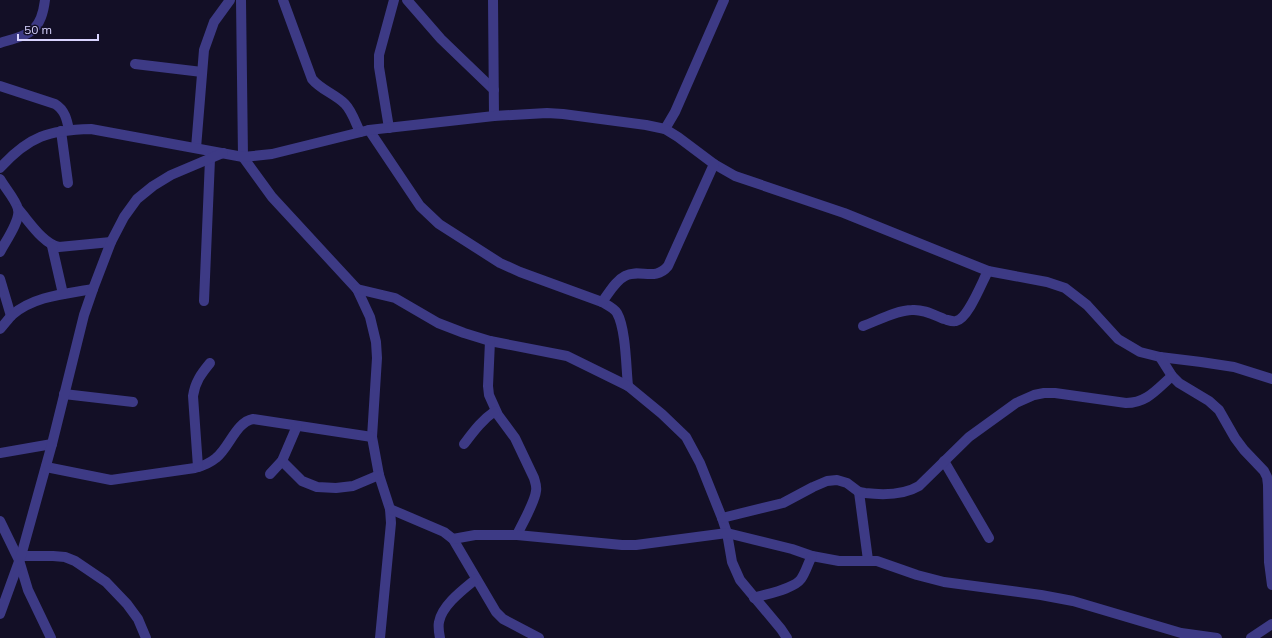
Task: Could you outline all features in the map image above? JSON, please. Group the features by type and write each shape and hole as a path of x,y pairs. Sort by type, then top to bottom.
{"street":[{"path":"0,43 23,35 35,28 40,21 45,0"},
{"path":"196,148 204,50 214,22 230,0"},
{"path":"241,0 244,157 272,197 357,289 370,317 376,342 377,358 372,437 379,475 390,509 391,523 380,638"},
{"path":"283,0 312,79 316,85 345,104 420,206 439,224 500,263 520,272 602,302 610,306 617,313 623,339 628,386"},
{"path":"389,128 379,67 379,55 394,0"},
{"path":"407,0 441,39 494,90"},
{"path":"493,0 494,116"},
{"path":"665,129 675,112 724,0"},
{"path":"134,64 202,72"},
{"path":"0,86 55,104 61,108 64,113 68,183"},
{"path":"0,168 25,144 37,138 65,131 91,130 244,157 272,154 364,131 494,116 547,113 646,124 665,129 678,136 714,164 735,176 844,213 988,271 1047,282 1066,288 1087,304 1118,338 1140,352 1160,357 1234,367 1272,378"},
{"path":"0,614 20,558 46,468 84,315 92,289 111,242 124,217 137,199 152,186 171,175 223,153"},
{"path":"204,301 210,159"},
{"path":"602,302 619,280 626,275 654,274 663,272 668,266 714,164"},
{"path":"0,179 18,209 52,246 59,247 111,242"},
{"path":"0,252 16,221 18,209"},
{"path":"52,246 63,294"},
{"path":"863,326 903,311 911,310 919,310 956,322 963,318 967,312 988,271"},
{"path":"0,279 11,316"},
{"path":"0,330 11,316 19,310 45,298 92,289"},
{"path":"357,289 395,298 438,323 464,333 490,341 560,354 574,359 628,386 671,421 686,437 700,463 722,518 727,533 732,562 740,580 787,638"},
{"path":"490,341 488,395 495,411 515,438 536,484 534,498 517,535"},
{"path":"1160,357 1172,376 1179,383 1209,401 1219,410 1240,444 1264,471 1267,477 1269,562 1272,585"},
{"path":"198,467 193,396 194,386 197,378 210,363"},
{"path":"722,518 783,503 812,487 827,481 837,480 859,492 871,494 904,492 912,490 969,437 1016,403 1034,395 1055,393 1126,404 1141,402 1172,376"},
{"path":"64,394 133,402"},
{"path":"464,444 485,418 495,411"},
{"path":"46,468 111,480 198,467 216,458 242,424 248,420 258,420 372,437"},
{"path":"270,474 282,461 297,426"},
{"path":"0,453 52,444"},
{"path":"282,461 302,481 317,487 336,488 353,486 379,475"},
{"path":"944,461 989,538"},
{"path":"859,492 868,560"},
{"path":"390,509 444,532 453,539 490,604 503,619 539,638"},
{"path":"0,520 20,558 28,590 50,638"},
{"path":"453,539 475,535 517,535 622,545 727,533 792,549 812,556 839,561 877,561 917,575 944,582 1041,595 1073,601 1181,633 1217,638"},
{"path":"20,558 54,556 65,557 75,561 106,582 128,604 138,618 146,638"},
{"path":"754,598 797,583 802,577 812,556"},
{"path":"440,638 439,622 446,608 462,590 476,579"},
{"path":"1254,637 1272,624"}]}
